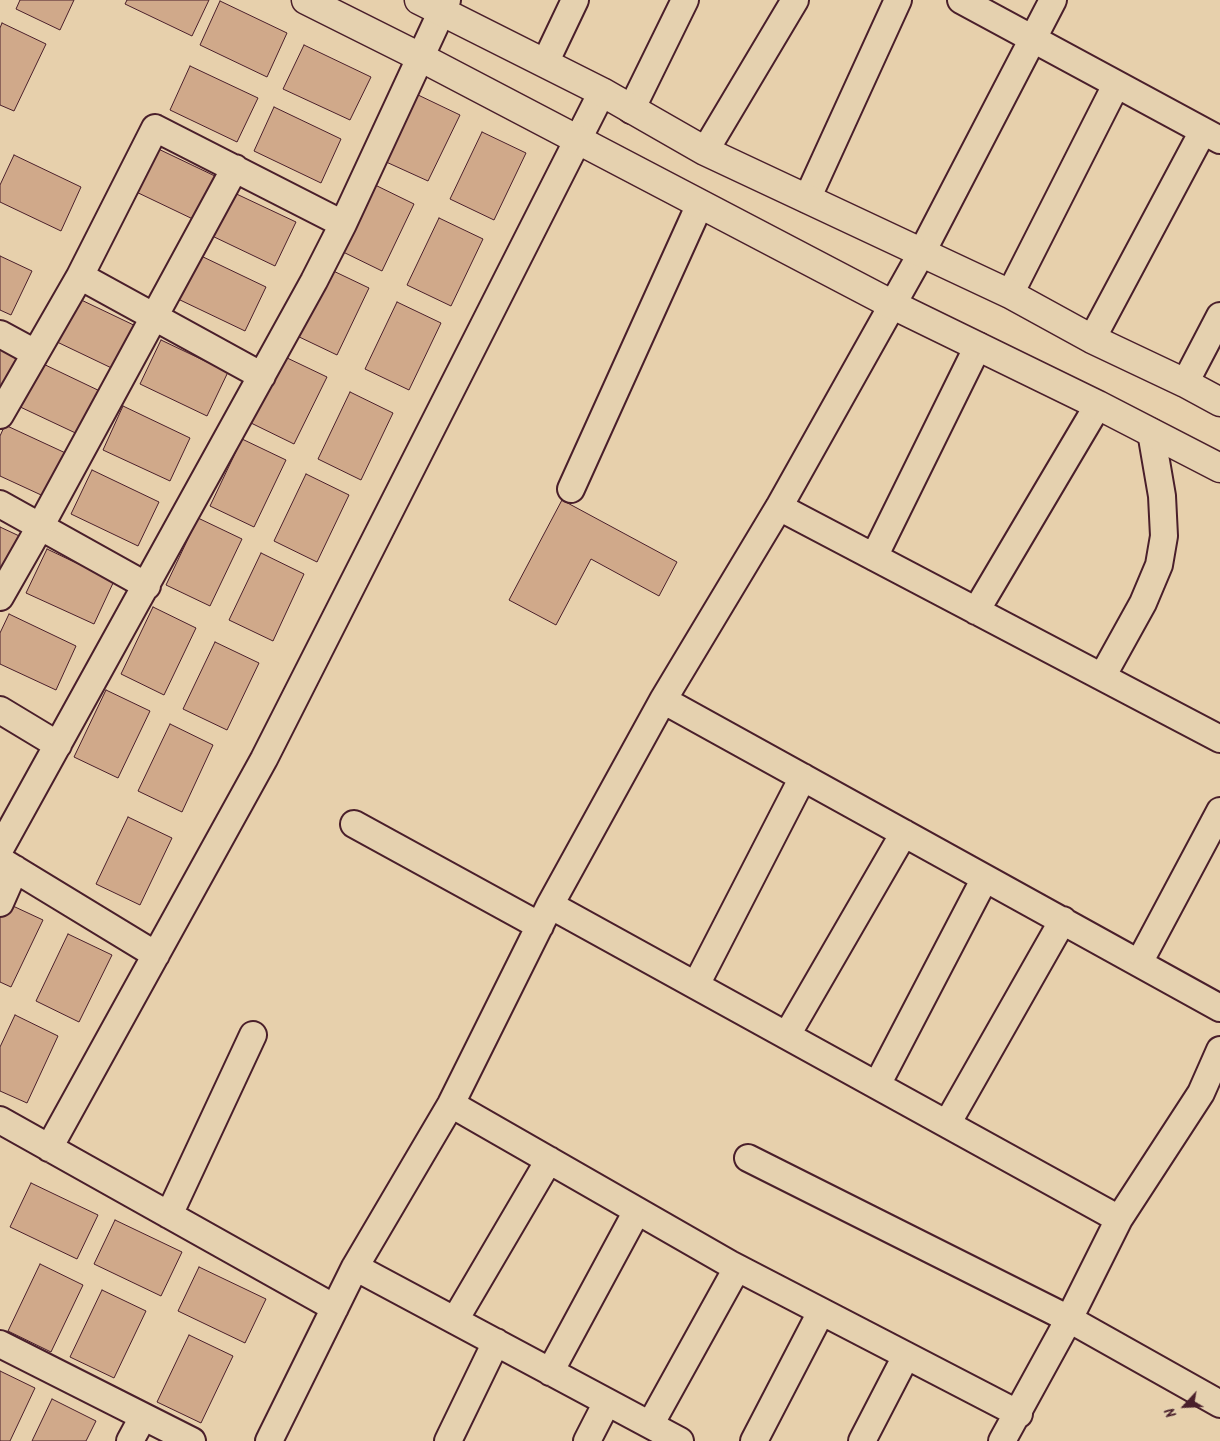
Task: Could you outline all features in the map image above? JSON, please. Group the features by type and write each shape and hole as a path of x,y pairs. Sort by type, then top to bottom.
{"street":[{"path":"306,0 420,57 893,304 1098,405 1220,468"},
{"path":"545,63 575,0"},
{"path":"630,110 685,0"},
{"path":"705,151 795,0"},
{"path":"807,199 898,0"},
{"path":"961,0 1212,136 1092,339"},
{"path":"269,1441 355,1267 452,1104 545,915 663,700 779,506 922,254 1053,0"},
{"path":"0,903 5,859 58,745 147,586 344,224 420,57 436,4 602,92 630,110 705,151 1010,294 1092,339 1185,383 1220,402"},
{"path":"1010,294 1116,85"},
{"path":"49,1148 264,759 602,92"},
{"path":"0,415 80,276 155,128 344,224"},
{"path":"0,597 41,526 235,168"},
{"path":"571,489 700,204"},
{"path":"80,276 262,376"},
{"path":"1185,383 1220,316"},
{"path":"0,334 36,353"},
{"path":"874,556 978,346"},
{"path":"976,611 1098,405"},
{"path":"1102,677 1143,602 1159,564 1164,536 1162,496 1151,432"},
{"path":"0,504 147,586"},
{"path":"779,506 1220,739"},
{"path":"663,700 1220,1008"},
{"path":"0,710 58,745"},
{"path":"696,985 803,777"},
{"path":"1139,963 1220,811"},
{"path":"354,824 696,985 1119,1218"},
{"path":"787,1035 904,833"},
{"path":"5,859 156,954"},
{"path":"877,1085 985,878"},
{"path":"947,1124 1063,920"},
{"path":"169,1215 253,1036"},
{"path":"1002,1441 1069,1319 1119,1218 1211,1098 1220,1050"},
{"path":"452,1104 736,1268 1018,1414"},
{"path":"0,1120 335,1308"},
{"path":"748,1158 1069,1319 1220,1404"},
{"path":"455,1320 548,1160"},
{"path":"550,1372 637,1211"},
{"path":"355,1267 680,1441"},
{"path":"650,1425 736,1268"},
{"path":"754,1441 821,1312"},
{"path":"448,1441 496,1342"},
{"path":"0,1344 192,1441"},
{"path":"862,1441 906,1356"},
{"path":"587,1441 607,1402"},
{"path":"130,1441 143,1416"}],"building":[{"path":"20,0 74,0 60,30 16,9"},
{"path":"127,0 209,0 192,36 125,4"},
{"path":"220,1 287,33 267,77 200,45"},
{"path":"2,23 46,44 14,111 0,105 0,28"},
{"path":"304,45 371,77 350,120 283,89"},
{"path":"190,66 258,98 237,142 170,110"},
{"path":"416,94 460,115 428,181 384,161"},
{"path":"274,107 341,139 321,183 254,151"},
{"path":"482,132 526,153 494,220 450,199"},
{"path":"150,145 217,177 197,221 130,189"},
{"path":"14,155 81,187 61,231 0,202 0,185"},
{"path":"371,183 414,204 382,271 339,250"},
{"path":"228,190 296,222 275,266 208,234"},
{"path":"439,218 483,239 451,306 407,285"},
{"path":"199,255 266,287 245,331 178,299"},
{"path":"0,256 32,271 11,315 0,310"},
{"path":"325,267 369,288 337,355 293,334"},
{"path":"75,297 142,329 122,373 55,341"},
{"path":"397,302 441,323 409,390 365,369"},
{"path":"0,338 24,350 0,392"},
{"path":"161,340 228,372 207,416 140,384"},
{"path":"283,356 327,377 294,444 251,423"},
{"path":"37,361 104,393 84,437 16,405"},
{"path":"350,392 393,413 361,480 318,459"},
{"path":"123,406 190,438 170,481 103,450"},
{"path":"5,425 72,456 52,500 0,476 0,436"},
{"path":"242,439 286,460 254,527 210,506"},
{"path":"92,470 159,502 138,546 71,514"},
{"path":"306,474 349,495 317,562 274,541"},
{"path":"562,500 677,562 659,596 591,559 556,625 509,600"},
{"path":"198,518 242,539 210,606 166,585"},
{"path":"0,527 30,541 0,580"},
{"path":"47,549 114,581 94,624 26,593"},
{"path":"261,553 304,574 273,641 229,620"},
{"path":"153,607 196,628 164,695 121,674"},
{"path":"9,614 76,646 56,690 0,664 0,633"},
{"path":"215,642 259,663 227,730 183,709"},
{"path":"106,690 150,711 118,778 74,757"},
{"path":"170,724 213,745 182,812 138,791"},
{"path":"128,817 172,838 140,905 96,884"},
{"path":"0,900 43,920 11,987 0,982"},
{"path":"68,934 112,955 79,1022 36,1001"},
{"path":"15,1015 58,1036 27,1103 0,1091 0,1047"},
{"path":"31,1183 98,1215 77,1259 10,1227"},
{"path":"115,1220 182,1252 161,1296 94,1264"},
{"path":"40,1264 83,1285 51,1352 8,1331"},
{"path":"199,1267 266,1299 245,1343 178,1311"},
{"path":"102,1290 146,1311 114,1378 70,1357"},
{"path":"189,1335 233,1356 201,1423 157,1402"},
{"path":"0,1371 35,1388 10,1441 0,1441"},
{"path":"52,1399 96,1421 86,1441 32,1441"}]}
